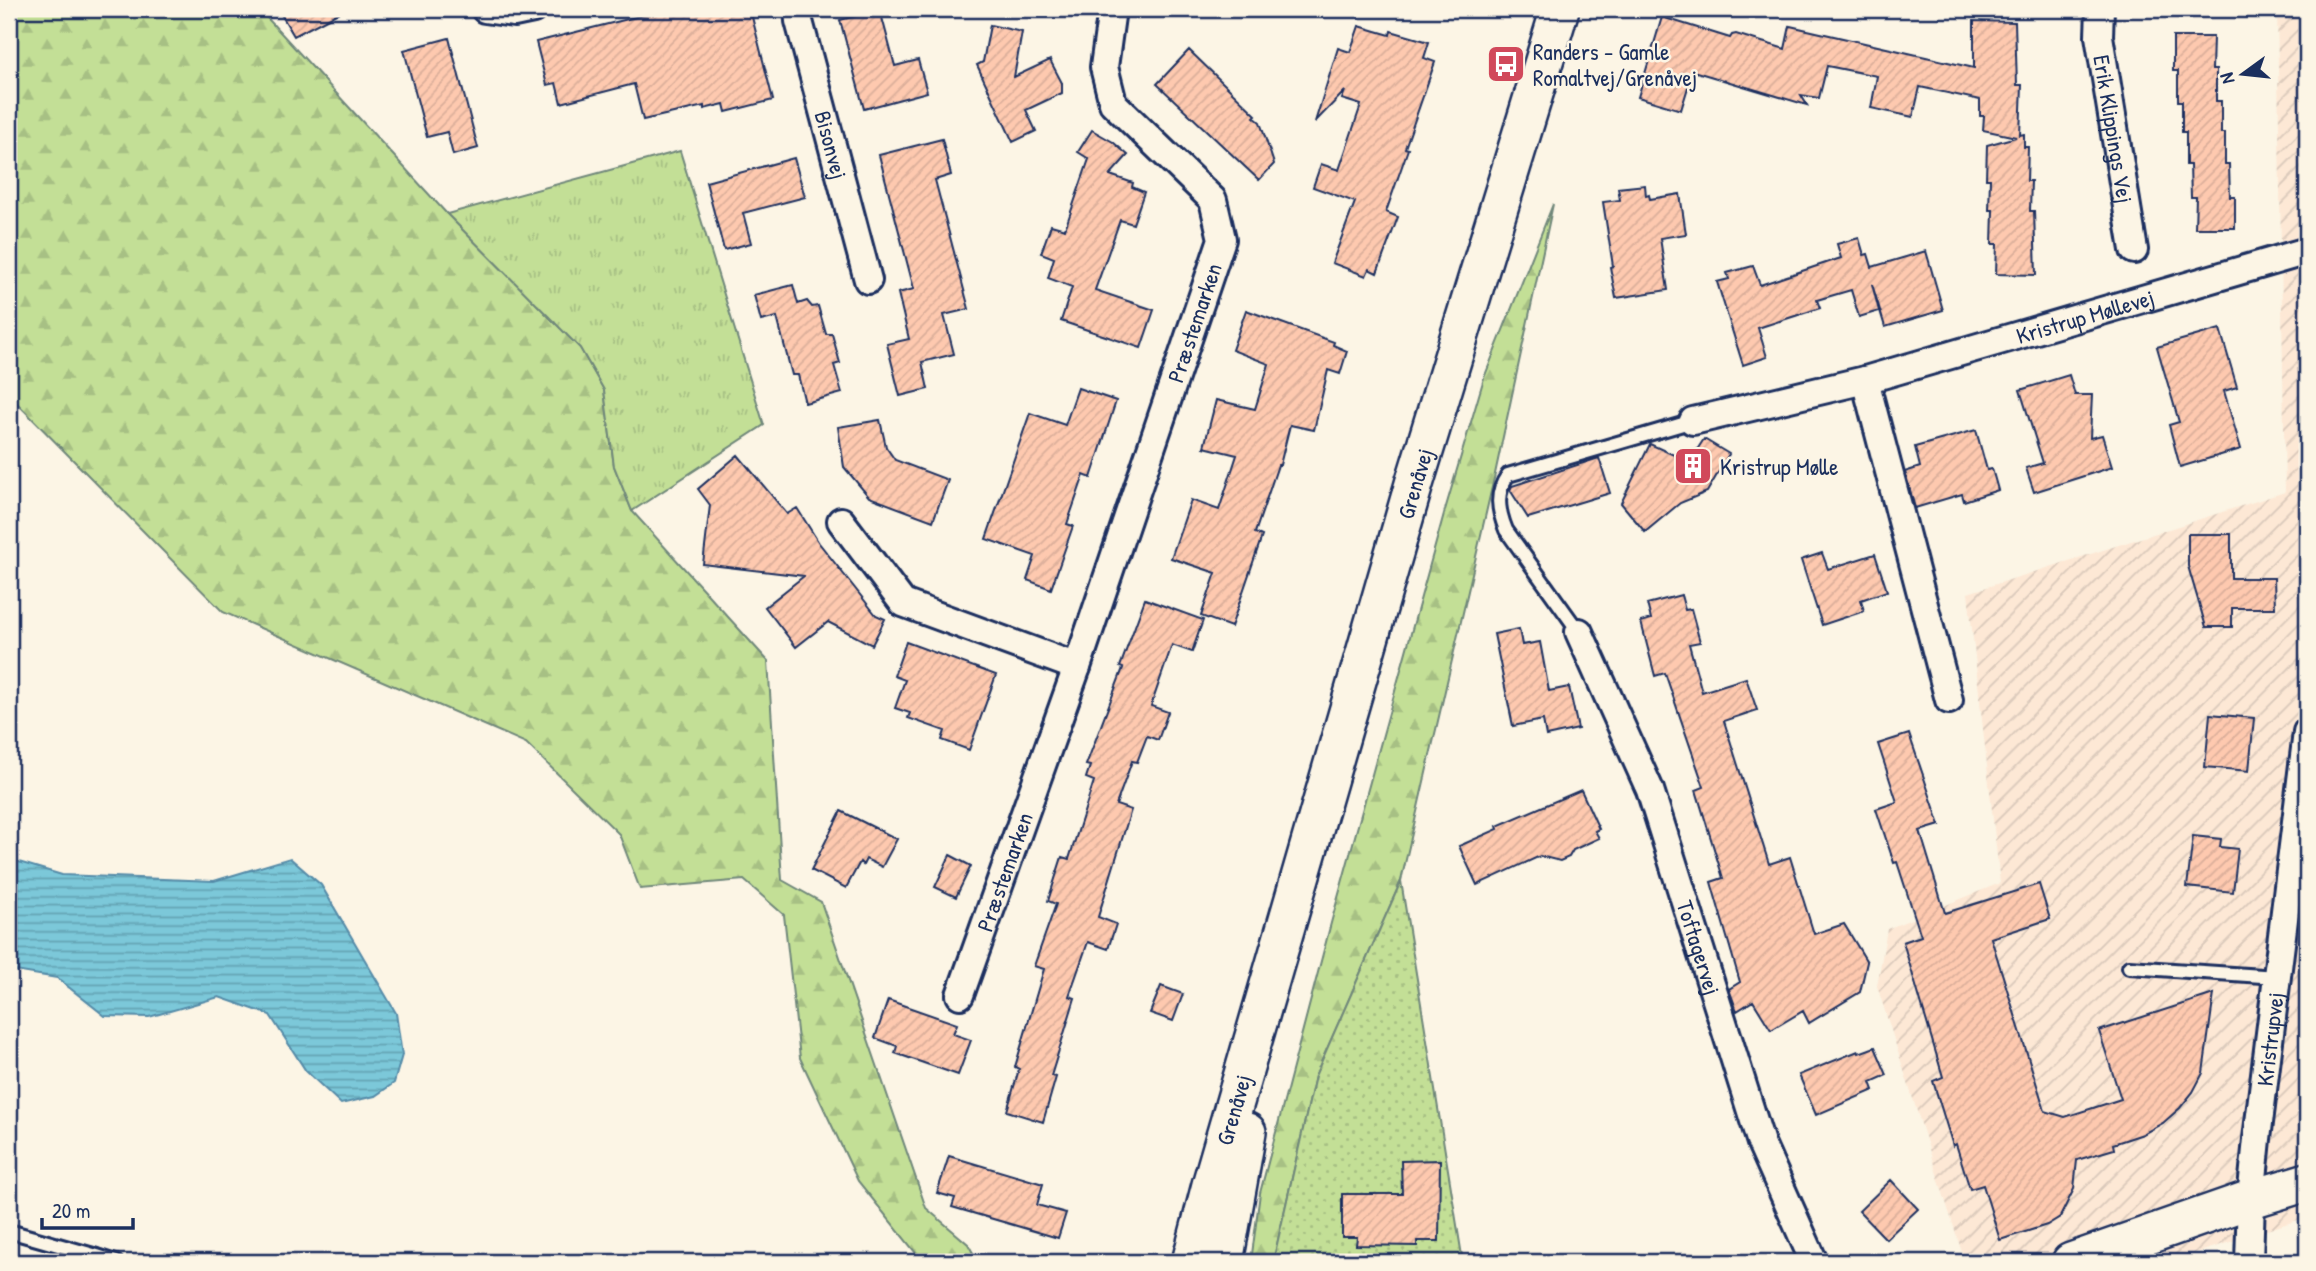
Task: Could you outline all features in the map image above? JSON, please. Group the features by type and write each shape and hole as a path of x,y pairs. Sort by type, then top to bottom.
{"street":[{"path":"485,9 514,13 533,9"},
{"name":"Bisonvej","path":"798,9 868,280"},
{"name":"Præstemarken","path":"960,995 1077,667 1222,239 1213,200 1113,103 1104,67 1112,9"},
{"name":"Grenåvej","path":"1191,1262 1415,484 1560,9"},
{"name":"Erik Klippings Vej","path":"2100,9 2099,36 2134,250"},
{"name":"Kristrup Møllevej","path":"1693,421 1864,380 2307,251"},
{"path":"1864,380 1949,700"},
{"path":"841,521 903,603 1077,667"},
{"name":"Toftagervej","path":"1579,632 1650,790 1761,1143 1814,1262"},
{"name":"Kristrupvej","path":"2249,1262 2250,1199 2277,977 2301,835 2307,732"},
{"name":"Grenåvej","path":"1224,1262 1277,958"},
{"path":"2071,1262 2250,1199 2307,1182"},
{"path":"1172,1262 1211,1185"}],"lane":[{"path":"1579,632 1506,530 1500,514 1500,486 1508,475 1693,421"},
{"path":"2129,967 2277,977"},
{"path":"9,1231 96,1259 116,1262"}],"shaded area":[{"path":"2277,9 2307,9 2307,1217 2169,1262 1965,1262 1877,986 1887,929 2000,883 1968,593 2285,492"}],"green space":[{"path":"9,9 259,9 447,214 580,348 604,390 614,466 632,511 768,661 782,880 821,902 926,1208 968,1244 978,1262 923,1262 858,1181 800,1058 784,915 744,880 640,889 619,834 526,743 223,612 9,395"},
{"path":"680,151 764,425 632,511 614,466 604,390 580,348 447,214"},
{"path":"1553,204 1495,474 1401,881 1315,1076 1273,1262 1251,1262 1260,1193 1445,510 1484,378"},
{"path":"1401,881 1463,1262 1273,1262 1315,1076"}],"water":[{"path":"290,858 321,885 396,1013 402,1055 394,1083 375,1096 341,1104 306,1071 270,1015 219,997 149,1017 105,1016 57,978 9,970 9,859 62,875 214,881"}],"building":[{"path":"278,9 346,9 294,36"},
{"path":"668,9 750,9 773,100 726,112 724,104 643,120 634,84 561,103 556,83 547,85 536,42"},
{"path":"880,10 895,66 918,60 927,92 864,109 840,20"},
{"path":"1662,17 1730,38 1736,34 1785,49 1790,26 1974,68 1974,21 2015,22 2017,85 2022,85 2020,135 2024,134 2024,147 2028,147 2027,181 2031,181 2030,211 2034,211 2036,275 1996,274 1997,244 1992,244 1993,210 1989,210 1990,179 1986,179 1987,145 2016,137 1983,130 1984,116 1980,116 1980,100 1920,87 1913,117 1871,108 1877,76 1827,66 1819,98 1801,95 1807,105 1693,71 1681,110 1638,97"},
{"path":"990,25 1022,32 1014,77 1050,60 1062,83 1062,93 1026,110 1036,131 1013,142 977,65 983,62"},
{"path":"1359,26 1390,35 1391,31 1429,42 1424,58 1435,62 1386,212 1398,217 1377,273 1369,269 1366,276 1332,263 1355,202 1313,187 1321,164 1339,170 1361,105 1342,99 1345,91 1315,122 1338,48 1350,52"},
{"path":"2173,37 2213,37 2212,70 2216,70 2216,101 2221,101 2221,133 2225,133 2225,164 2229,164 2230,197 2235,197 2235,228 2195,228 2196,197 2191,197 2190,165 2186,165 2186,132 2182,132 2178,71 2173,71"},
{"path":"449,38 478,148 453,155 447,132 427,137 404,50"},
{"path":"1189,50 1260,122 1274,164 1259,180 1157,84"},
{"path":"1092,130 1113,142 1128,155 1110,175 1133,183 1132,187 1144,192 1133,224 1120,220 1095,290 1154,310 1141,348 1061,321 1072,287 1048,278 1054,258 1041,253 1051,225 1065,229 1089,159 1078,152"},
{"path":"942,139 951,175 935,180 969,309 944,315 954,354 922,362 928,389 900,396 887,344 909,339 898,293 914,289 879,155"},
{"path":"794,158 805,197 743,213 751,243 724,250 706,182"},
{"path":"1645,185 1646,196 1649,195 1650,199 1680,194 1686,234 1660,238 1668,290 1616,298 1603,202 1620,200 1618,188"},
{"path":"1859,238 1864,255 1868,254 1872,267 1926,251 1943,310 1885,327 1872,284 1879,311 1859,317 1851,290 1817,300 1820,308 1758,328 1767,357 1743,365 1717,282 1729,279 1727,273 1753,266 1760,285 1841,258 1837,244"},
{"path":"793,285 798,304 807,301 812,307 818,306 826,334 832,334 840,363 834,365 842,393 805,403 798,375 792,375 777,317 761,321 754,295"},
{"path":"1246,310 1334,342 1333,345 1347,351 1340,374 1328,370 1314,430 1290,425 1280,465 1255,533 1262,536 1231,627 1201,616 1216,573 1171,558 1191,500 1219,510 1237,455 1204,447 1216,400 1255,409 1269,364 1232,350"},
{"path":"2220,329 2237,387 2224,391 2241,449 2180,467 2169,425 2179,422 2157,347"},
{"path":"2069,375 2075,395 2092,395 2090,438 2102,435 2112,467 2034,492 2026,468 2043,463 2020,390"},
{"path":"1078,388 1116,401 1091,478 1084,475 1067,524 1073,526 1051,589 1027,580 1035,556 986,539 1030,413 1065,425"},
{"path":"880,420 886,447 895,460 948,480 933,521 869,497 844,467 838,427"},
{"path":"1976,430 1987,470 1992,469 1998,490 1964,501 1962,494 1915,508 1905,472 1920,467 1915,447"},
{"path":"1704,439 1729,454 1707,492 1680,503 1645,532 1621,503 1650,444 1689,462"},
{"path":"738,455 787,514 797,508 819,543 876,615 885,619 872,645 828,622 796,647 765,607 804,576 703,564 710,505 698,489"},
{"path":"1599,458 1610,493 1528,518 1510,490 1512,486"},
{"path":"2188,534 2231,534 2231,578 2274,578 2275,608 2232,608 2232,627 2206,627 2188,566"},
{"path":"1822,553 1828,569 1875,554 1887,591 1861,600 1864,611 1822,625 1801,560"},
{"path":"1681,595 1685,610 1691,609 1700,642 1689,644 1702,692 1746,678 1757,710 1724,721 1769,864 1790,857 1814,934 1844,924 1867,962 1860,992 1809,1023 1803,1011 1771,1030 1753,1001 1737,1011 1729,989 1740,982 1711,882 1723,878 1696,790 1704,787 1665,673 1655,676 1641,622 1651,619 1647,604"},
{"path":"1145,599 1203,620 1192,652 1172,645 1151,706 1168,712 1158,740 1147,736 1137,762 1132,761 1116,805 1131,810 1098,917 1116,924 1108,949 1088,942 1069,996 1075,998 1051,1076 1056,1077 1043,1122 1007,1111 1019,1069 1015,1067 1044,969 1034,966 1056,904 1048,901 1062,857 1069,859 1094,781 1086,778 1090,766 1086,765 1123,668 1120,667"},
{"path":"1519,629 1522,645 1540,642 1549,691 1569,687 1578,729 1546,736 1543,720 1513,726 1494,634"},
{"path":"906,642 996,675 969,750 942,740 945,731 908,718 910,713 895,708 905,680 894,676"},
{"path":"2210,714 2254,718 2249,771 2205,767"},
{"path":"1909,734 1940,825 1920,831 1945,913 2039,884 2050,919 1991,938 2045,1111 2065,1117 2121,1099 2099,1031 2214,994 2203,1073 2180,1108 2163,1123 2143,1134 2113,1144 2114,1149 2077,1160 2074,1189 2060,1217 2047,1225 2000,1240 1983,1185 1970,1189 1956,1144 1953,1146 1933,1081 1943,1077 1903,942 1921,936 1876,809 1897,802 1878,744"},
{"path":"1581,790 1599,829 1595,831 1599,838 1573,850 1569,857 1560,861 1540,856 1477,885 1459,846 1498,829 1497,826"},
{"path":"841,811 897,839 882,867 866,859 863,865 860,862 846,888 811,870"},
{"path":"2193,836 2221,839 2220,847 2238,849 2233,892 2187,887"},
{"path":"950,855 971,866 956,897 935,887"},
{"path":"1161,986 1183,994 1173,1021 1150,1013"},
{"path":"888,1000 957,1024 953,1034 971,1040 958,1075 895,1053 897,1046 875,1038"},
{"path":"1875,1047 1887,1075 1871,1082 1874,1090 1816,1115 1799,1075 1858,1051 1859,1053"},
{"path":"949,1156 1043,1184 1037,1205 1066,1213 1058,1238 952,1207 955,1198 937,1193"},
{"path":"1440,1160 1439,1241 1417,1241 1417,1246 1356,1245 1357,1237 1342,1237 1342,1194 1402,1194 1401,1161"},
{"path":"1891,1180 1918,1209 1886,1239 1859,1211"}],"place":[{"name":"Randers - Gamle Romaltvej/Grenåvej","path":"1506,64"},
{"name":"Kristrup Mølle","path":"1693,466"}]}
